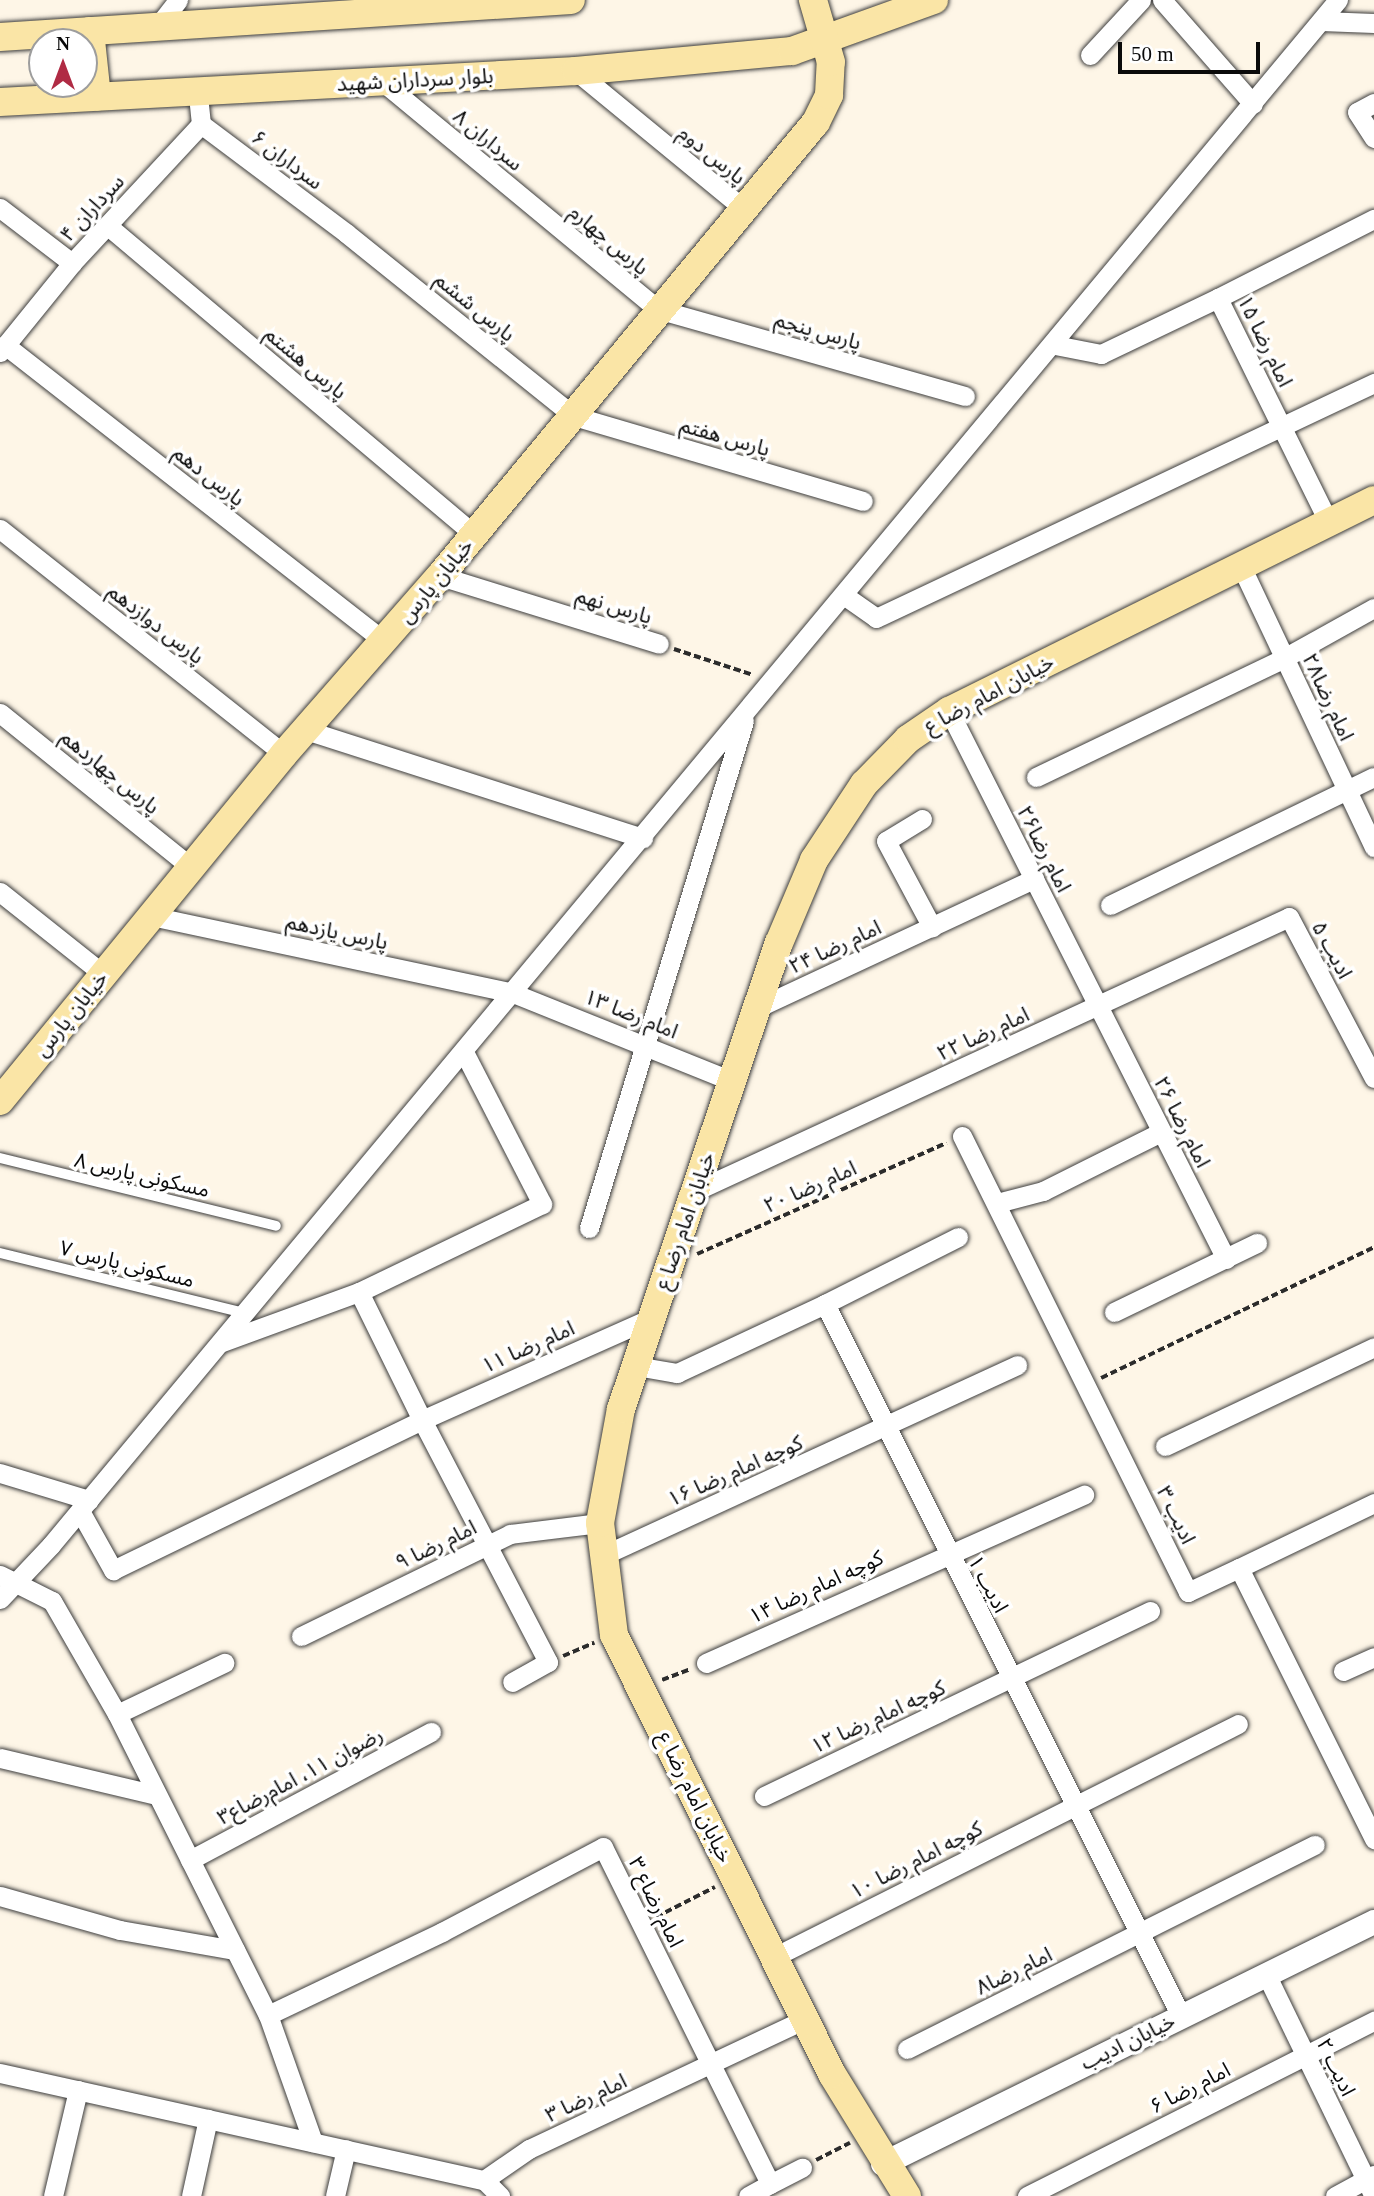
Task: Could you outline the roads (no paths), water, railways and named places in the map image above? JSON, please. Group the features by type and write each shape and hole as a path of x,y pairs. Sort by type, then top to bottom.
{"main road":[{"path":"98,31 405,5 571,0"},
{"name":"خیابان پارس","path":"2,1093 284,754 385,642 575,416 657,309 816,122 829,95 828,42 813,0"},
{"name":"بلوار سرداران شهید","path":"98,97 576,71 792,51 828,42 934,0"},
{"path":"0,37 28,35"},
{"name":"بلوار سرداران شهید","path":"0,102 78,98"},
{"name":"خیابان امام رضا ع","path":"907,2196 883,2164 805,2020 614,1634 602,1556 600,1523 619,1420 757,1009 814,860 864,784 908,739 949,711 1374,500"}],"street":[{"path":"158,27 178,0"},
{"path":"1090,55 1141,0"},
{"path":"1162,0 1253,104"},
{"path":"0,1599 9,1578 84,1505 1055,345 1338,0"},
{"path":"1321,21 1374,23"},
{"name":"پارس‌‌ دوم","path":"576,71 744,209"},
{"name":"سرداران ۸","path":"383,82 531,205"},
{"path":"198,93 201,124"},
{"path":"1374,103 1357,112 1374,138"},
{"name":"سرداران ۴","path":"3,349 72,263 201,124"},
{"name":"سرداران ۶","path":"201,124 346,233"},
{"name":"پارس‌‌ چهارم","path":"531,205 657,309"},
{"path":"0,208 72,263"},
{"name":"۱۵ امام رضا","path":"1329,523 1218,298 1374,219"},
{"name":"پارس‌‌ هشتم","path":"108,226 475,535"},
{"name":"پارس‌‌ ششم","path":"346,233 575,416"},
{"path":"1055,345 1101,354 1218,298"},
{"name":"پارس‌‌ پنجم","path":"657,309 965,396"},
{"name":"پارس‌‌ دهم","path":"3,349 385,642"},
{"path":"845,596 876,618 1283,429 1374,383"},
{"name":"پارس‌‌ هفتم","path":"575,416 863,501"},
{"name":"پارس‌‌ دوازدهم","path":"0,529 284,754"},
{"name":"امام رضا۲۸","path":"1241,566 1374,847"},
{"name":"پارس‌‌ نهم","path":"440,576 659,644"},
{"path":"1035,777 1284,658 1374,608"},
{"name":"امام رضا۲۶","path":"949,711 1097,1007"},
{"name":"پارس‌‌ چهاردهم","path":"0,713 191,867"},
{"path":"589,1228 747,713"},
{"path":"306,730 643,838"},
{"path":"1110,905 1374,778"},
{"path":"922,820 886,841 932,927"},
{"name":"امام رضا ۲۴","path":"757,1009 1034,879"},
{"path":"0,892 103,974"},
{"name":"پارس‌‌ یازدهم","path":"151,916 513,993"},
{"name":"امام رضا ۲۲","path":"695,1191 1289,917"},
{"name":"ادیب ۵","path":"1289,917 1374,1078"},
{"name":"امام رضا ۱۳","path":"513,993 646,1044 732,1081"},
{"name":"امام رضا ۲۶","path":"1097,1007 1226,1259"},
{"path":"220,1343 359,1292 542,1204 464,1052"},
{"path":"997,1203 1043,1191 1161,1132"},
{"name":"ادیب ۳","path":"962,1136 1188,1592 1240,1568"},
{"path":"636,1366 677,1373 825,1304 958,1237"},
{"path":"1114,1312 1257,1243"},
{"path":"359,1292 486,1546 548,1662 512,1682"},
{"name":"ادیب ۱","path":"825,1304 946,1553 1078,1805 1181,2016"},
{"name":"امام رضا ۱۱","path":"84,1505 113,1570 422,1420 653,1317"},
{"path":"1165,1446 1374,1348"},
{"name":"کوچه امام رضا ۱۶","path":"602,1556 886,1428 1017,1365"},
{"path":"0,1473 84,1505"},
{"name":"کوچه امام رضا ۱۴","path":"706,1663 946,1553 1084,1495"},
{"path":"1374,1503 1240,1568 1374,1839"},
{"name":"امام رضا ۹","path":"301,1636 510,1534 600,1523"},
{"path":"9,1578 52,1601 117,1714 268,2015 313,2142"},
{"name":"کوچه امام رضا ۱۲","path":"764,1796 1150,1611"},
{"path":"1343,1671 1374,1657"},
{"path":"117,1714 224,1663"},
{"name":"کوچه امام رضا ۱۰","path":"774,1957 1238,1724"},
{"name":"رضوان ۱۱، امام‌رضا‌ع‌۳","path":"190,1860 431,1732"},
{"path":"0,1758 158,1795"},
{"name":"امام رضا۸","path":"907,2049 1315,1844"},
{"name":"امام رضا‌ع ۳","path":"268,2015 442,1932 603,1847 769,2185"},
{"path":"0,1896 120,1930 235,1950"},
{"name":"خیابان ادیب","path":"883,2164 1374,1922"},
{"name":"ادیب ۲","path":"1266,1974 1371,2184"},
{"name":"امام رضا ۳","path":"482,2188 529,2150 805,2020"},
{"name":"امام رضا ۶","path":"1027,2196 1374,2021"},
{"path":"0,2073 346,2150 482,2188 500,2196"},
{"path":"53,2196 78,2090"},
{"path":"191,2196 208,2119"},
{"path":"335,2196 346,2150"},
{"path":"748,2196 802,2168"},
{"path":"1335,2196 1371,2184"}],"lane":[{"name":"مسکونی پارس ۸","path":"0,1158 276,1226"},
{"name":"مسکونی ‌پارس ۷","path":"0,1253 245,1313"}]}
